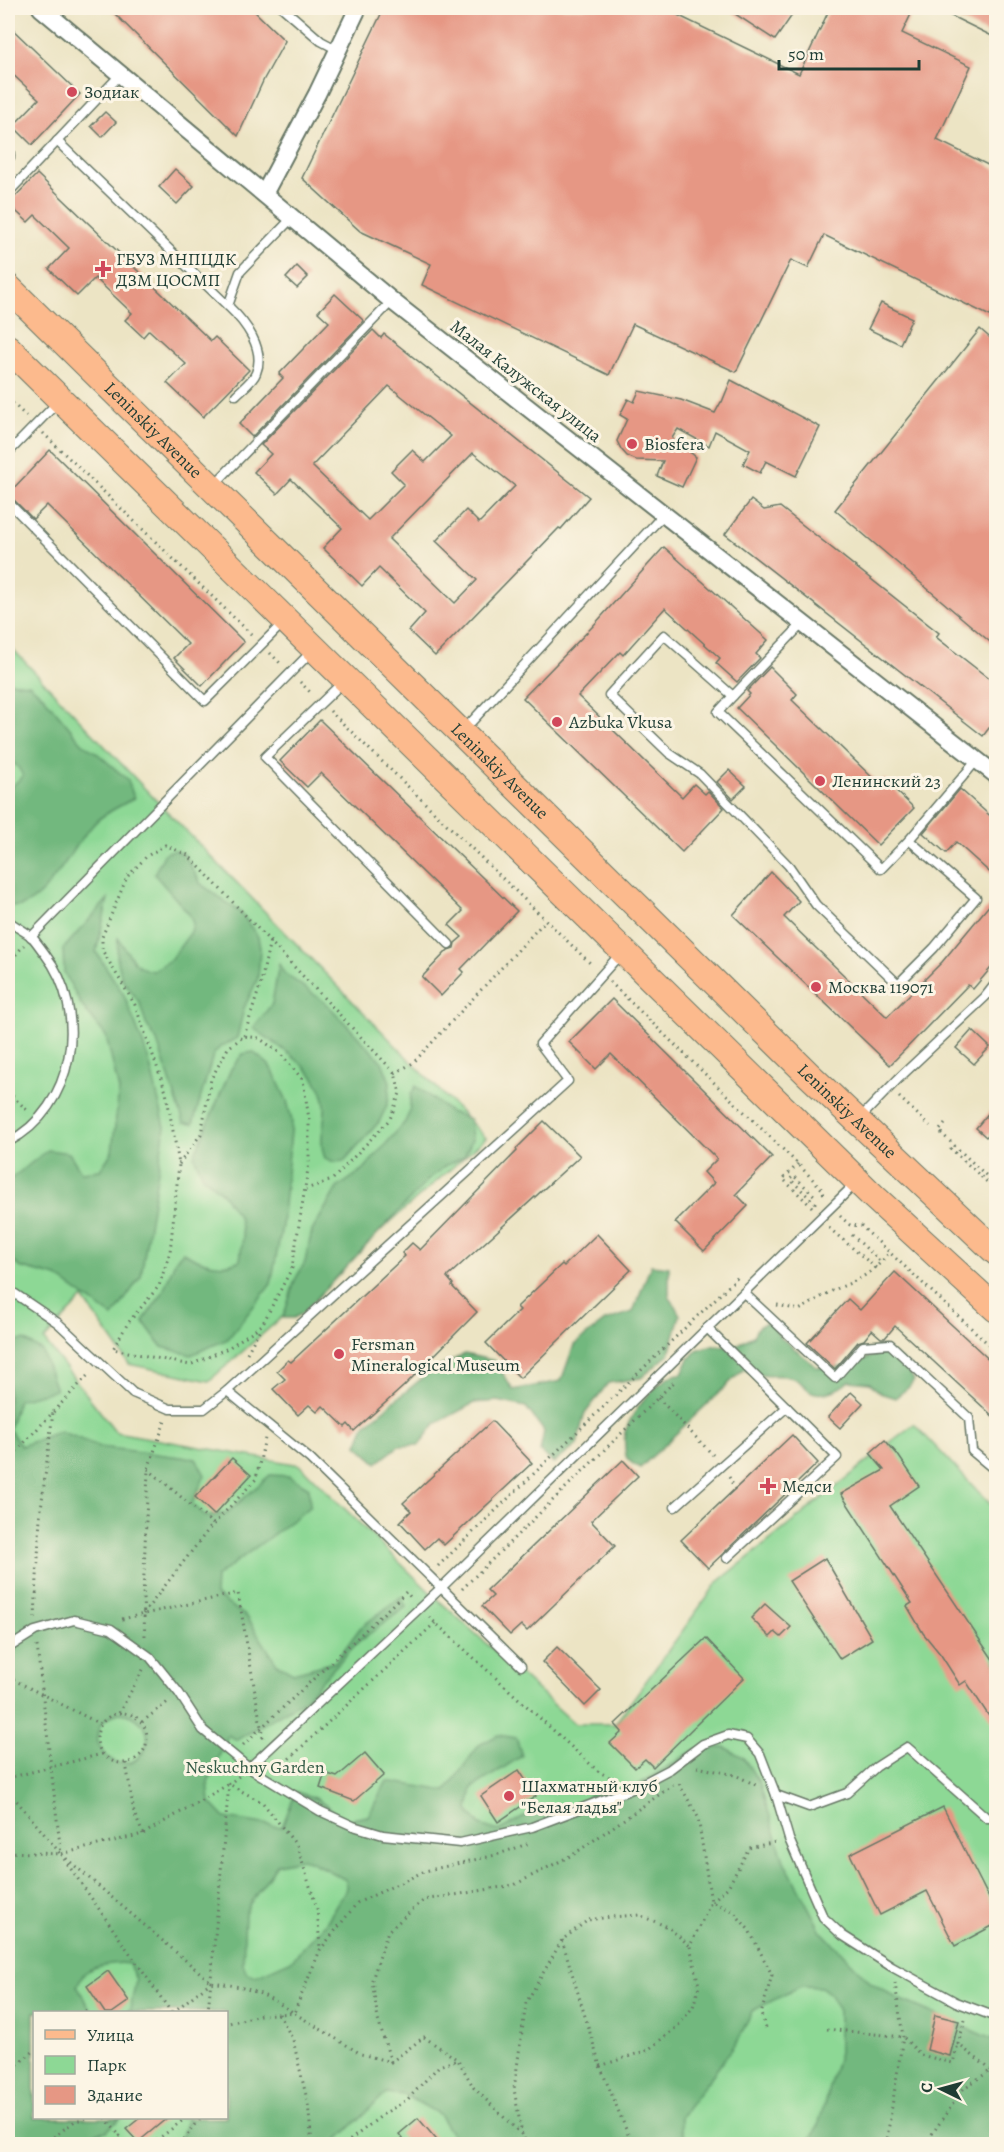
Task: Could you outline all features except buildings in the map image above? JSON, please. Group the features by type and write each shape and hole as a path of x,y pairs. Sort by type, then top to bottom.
{"main road":[{"name":"Leninskiy Avenue","path":"8,287 461,734 858,1121 996,1252"},
{"path":"9,353 52,408 286,620 858,1182 996,1309"}],"street":[{"name":"Малая Калужская улица","path":"41,8 392,301 996,775"},
{"path":"264,194 358,8"}],"lane":[{"path":"283,8 321,41 338,50"},
{"path":"8,193 121,74"},
{"path":"8,129 10,157 8,159"},
{"path":"57,141 243,320 259,359 255,375 236,395"},
{"path":"228,306 240,272 292,218"},
{"path":"210,488 392,301"},
{"path":"8,453 52,408"},
{"path":"35,425 52,408"},
{"path":"8,502 205,701 286,620"},
{"path":"461,734 664,514"},
{"path":"803,623 718,712 881,870 977,760"},
{"path":"732,696 664,635 609,696 669,753 700,774 789,866 816,905 898,984 934,948 976,898 909,840"},
{"path":"31,937 315,648"},
{"path":"346,679 265,757 449,944"},
{"path":"8,921 31,937 52,963 64,988 71,1015 71,1043 66,1071 54,1097 37,1119 9,1141"},
{"path":"8,1288 58,1323 133,1393 171,1408 204,1409 227,1391 568,1081 540,1044 622,951"},
{"path":"858,1121 899,1078 985,997 996,983"},
{"path":"249,1767 441,1588 744,1293 829,1205 858,1182"},
{"path":"744,1293 835,1378 862,1346 890,1344 969,1418 972,1451 996,1471"},
{"path":"707,1328 837,1457 727,1558"},
{"path":"227,1391 310,1459 521,1666"},
{"path":"675,1507 787,1407"},
{"path":"8,1648 35,1631 74,1620 111,1629 150,1657 203,1730 249,1767 320,1811 353,1827 383,1835 460,1843 532,1827 632,1789 670,1769 703,1744 728,1735 747,1739 760,1754 776,1795 789,1839 823,1917 842,1935 892,1967 956,2001 996,2018"},
{"path":"776,1795 809,1807 848,1793 876,1767 907,1747 987,1818 996,1818"}],"path":[{"path":"8,399 798,1164 822,1189 829,1205 850,1225 861,1226 996,1351"},
{"path":"244,1036 259,1038 280,1053 303,1080 309,1119 309,1163 292,1268 262,1325 228,1348 190,1365 113,1349 128,1323 159,1286 170,1252 179,1164 166,1092 135,1005 102,950 102,937 110,913 127,877 147,855 165,845 188,855 395,1073 400,1093 390,1119 332,1180 306,1189"},
{"path":"395,1073 413,1063 546,920"},
{"path":"8,964 31,937"},
{"path":"179,1164 201,1134 212,1079 228,1048 244,1036 261,983 270,940"},
{"path":"8,1092 37,1119"},
{"path":"894,1093 930,1126"},
{"path":"945,1124 939,1131 990,1179 987,1182 948,1146"},
{"path":"798,1164 783,1179 812,1206 815,1203 790,1179 794,1176 817,1198"},
{"path":"810,1214 829,1205"},
{"path":"828,1227 876,1268"},
{"path":"852,1235 881,1262"},
{"path":"758,1306 766,1303 799,1310 840,1287 851,1284 876,1268 890,1252"},
{"path":"429,1575 745,1270"},
{"path":"8,1460 90,1373"},
{"path":"658,1398 723,1464 735,1489"},
{"path":"119,1713 150,1657 143,1630 148,1469 171,1408"},
{"path":"35,1623 40,1517 53,1412"},
{"path":"143,1615 213,1524 256,1479 268,1425"},
{"path":"148,1469 213,1524"},
{"path":"233,1754 406,1592"},
{"path":"97,1625 238,1593 261,1725"},
{"path":"268,1779 435,1623 599,1772 632,1789"},
{"path":"36,1639 61,1854 211,1982 241,1986 267,1996 361,2054 391,2062"},
{"path":"8,1677 102,1725"},
{"path":"142,1722 179,1694"},
{"path":"119,1713 136,1717 142,1722 148,1739 141,1755 126,1763 109,1760 103,1754 97,1737 102,1725 111,1716 119,1713"},
{"path":"8,1778 103,1754"},
{"path":"126,1763 134,1813 143,1834"},
{"path":"711,1902 698,1817 670,1769 699,1766 735,1775 776,1795"},
{"path":"8,1852 61,1854 143,1834 229,1784 249,1767"},
{"path":"391,2062 378,2020 372,1980 388,1931 424,1900 513,1885 524,1880 574,1854 677,1782"},
{"path":"229,1784 263,1803 297,1846 317,1908 320,1950"},
{"path":"208,2011 229,1784"},
{"path":"8,1793 61,1854 171,2011"},
{"path":"294,2013 320,1950 357,1903 425,1871 496,1855 540,1839"},
{"path":"690,1946 711,1902 728,1887 748,1848 789,1839"},
{"path":"711,1902 733,1911 749,1930 772,1975 761,2014 766,2028"},
{"path":"527,2145 522,2135 514,2089 526,2003 562,1940 588,1920 639,1915 668,1928 690,1946 699,1986 693,2007 678,2026 648,2050 600,2066"},
{"path":"562,1940 600,2066 632,2145"},
{"path":"886,2145 903,2037 892,1967"},
{"path":"175,2011 211,1982"},
{"path":"826,2029 903,2037 921,2055 952,2062 965,2019 956,2001"},
{"path":"228,2025 260,2015 294,2013"},
{"path":"279,2014 292,2040 308,2104 312,2145"},
{"path":"391,2062 424,2037 458,2060 474,2088 522,2135"},
{"path":"958,2044 991,2070"},
{"path":"8,2072 33,2052"},
{"path":"345,2145 385,2113 407,2100 439,2066 458,2060"},
{"path":"926,2145 964,2088 996,2067"},
{"path":"44,2145 75,2121 84,2119"},
{"path":"106,2119 127,2145"},
{"path":"153,2145 182,2119"},
{"path":"180,2145 200,2119"},
{"path":"986,2145 996,2130"},
{"path":"110,2145 120,2136"}],"green space":[{"name":"Neskuchny Garden","path":"8,644 150,794 486,1138 209,1381 129,1364 83,1298 44,1340 116,1432 300,1465 433,1595 575,1724 615,1724 717,1583 873,1457 880,1465 895,1451 888,1444 914,1424 996,1510 996,2144 8,2144"},
{"path":"8,682 29,684 44,697 82,743 128,780 134,798 98,820 52,881 32,901 21,906 8,905 8,790 23,776 18,767 8,759"},
{"path":"174,850 184,854 201,884 241,913 258,937 260,948 258,978 244,1008 237,1038 220,1047 213,1055 193,1124 184,1123 157,1041 146,1024 140,1003 122,979 117,957 118,938 136,964 153,971 171,959 191,932 193,923 189,914 154,874 165,853"},
{"path":"108,899 96,952 124,995 148,1057 165,1127 141,1276 113,1317 57,1277 19,1267 8,1254 8,1181 48,1150 69,1153 81,1172 100,1170 112,1152 119,1090 106,1036 82,1006 64,972 63,949"},
{"path":"279,964 284,973 326,1003 382,1062 390,1082 388,1103 379,1122 344,1161 334,1162 325,1158 322,1139 325,1108 323,1095 309,1071 253,1028 272,1004"},
{"path":"253,1052 268,1064 274,1073 287,1101 292,1121 282,1226 271,1284 228,1339 191,1355 162,1347 143,1321 162,1294 176,1259 183,1252 211,1264 226,1264 240,1260 243,1237 239,1217 221,1192 203,1176 194,1156 231,1069 243,1054"},
{"path":"416,1086 450,1112 470,1119 472,1140 464,1157 447,1165 429,1179 303,1313 294,1318 283,1318 295,1280 305,1262 312,1231 337,1188 364,1169 405,1122 409,1113 411,1094"},
{"path":"651,1265 669,1267 669,1295 680,1315 669,1354 641,1378 608,1383 584,1415 577,1445 554,1463 540,1452 544,1431 526,1407 498,1401 474,1403 435,1424 419,1445 399,1446 377,1463 357,1445 365,1425 431,1371 465,1354 495,1361 513,1390 561,1381 574,1345 605,1321 633,1312"},
{"path":"765,1323 771,1324 780,1337 817,1367 852,1367 867,1358 889,1351 902,1360 914,1380 895,1398 880,1393 870,1383 849,1381 836,1390 819,1394 809,1390 793,1378 763,1375 744,1369 640,1468 630,1462 626,1456 625,1432 633,1415 656,1387 674,1375 682,1374 689,1359 697,1350 709,1346 737,1345 753,1336 758,1327"},
{"path":"24,1340 42,1351 56,1390 18,1400 9,1429 21,1446 60,1431 100,1447 196,1459 205,1475 192,1504 207,1517 227,1513 270,1475 289,1476 309,1488 310,1507 216,1577 215,1595 247,1617 277,1664 293,1673 335,1662 360,1628 401,1597 406,1607 358,1642 304,1700 237,1740 228,1735 208,1782 210,1802 225,1818 282,1827 296,1792 315,1798 347,1820 368,1816 387,1781 446,1791 479,1745 498,1735 516,1738 522,1756 472,1788 468,1810 480,1825 498,1831 543,1807 559,1817 569,1814 597,1789 635,1787 696,1749 724,1747 743,1757 759,1782 784,1861 821,1931 870,1982 895,1997 996,2041 996,2144 808,2144 819,2123 839,2052 839,2011 829,1993 821,1987 801,1986 752,2011 738,2041 681,2117 681,2128 689,2144 458,2144 439,2114 405,2095 386,2093 333,2144 177,2144 181,2139 187,2119 228,2119 228,2011 127,2011 130,2009 136,1981 129,1964 118,1963 91,1969 81,1977 77,1986 91,2011 33,2011 33,2119 119,2119 107,2131 64,2139 57,2144 8,2144 8,1343","holes":["119,1713 126,1714 143,1725 146,1730 147,1743 134,1761 124,1763 113,1760 104,1753 98,1743 98,1732 104,1721","301,1859 310,1861 346,1880 346,1889 326,1923 292,1960 256,1976 247,1973 243,1964 245,1914 249,1905 277,1864"]}],"place":[{"name":"Зодиак","path":"72,92"},
{"name":"ГБУЗ МНПЦДК ДЗМ ЦОСМП","path":"103,269"},
{"name":"Biosfera","path":"632,444"},
{"name":"Azbuka Vkusa","path":"557,722"},
{"name":"Ленинский 23","path":"820,781"},
{"name":"Москва 119071","path":"816,987"},
{"name":"Fersman Mineralogical Museum","path":"339,1354"},
{"name":"Медси","path":"768,1486"},
{"name":"Шахматный клуб \"Белая ладья\"","path":"509,1796"}]}
